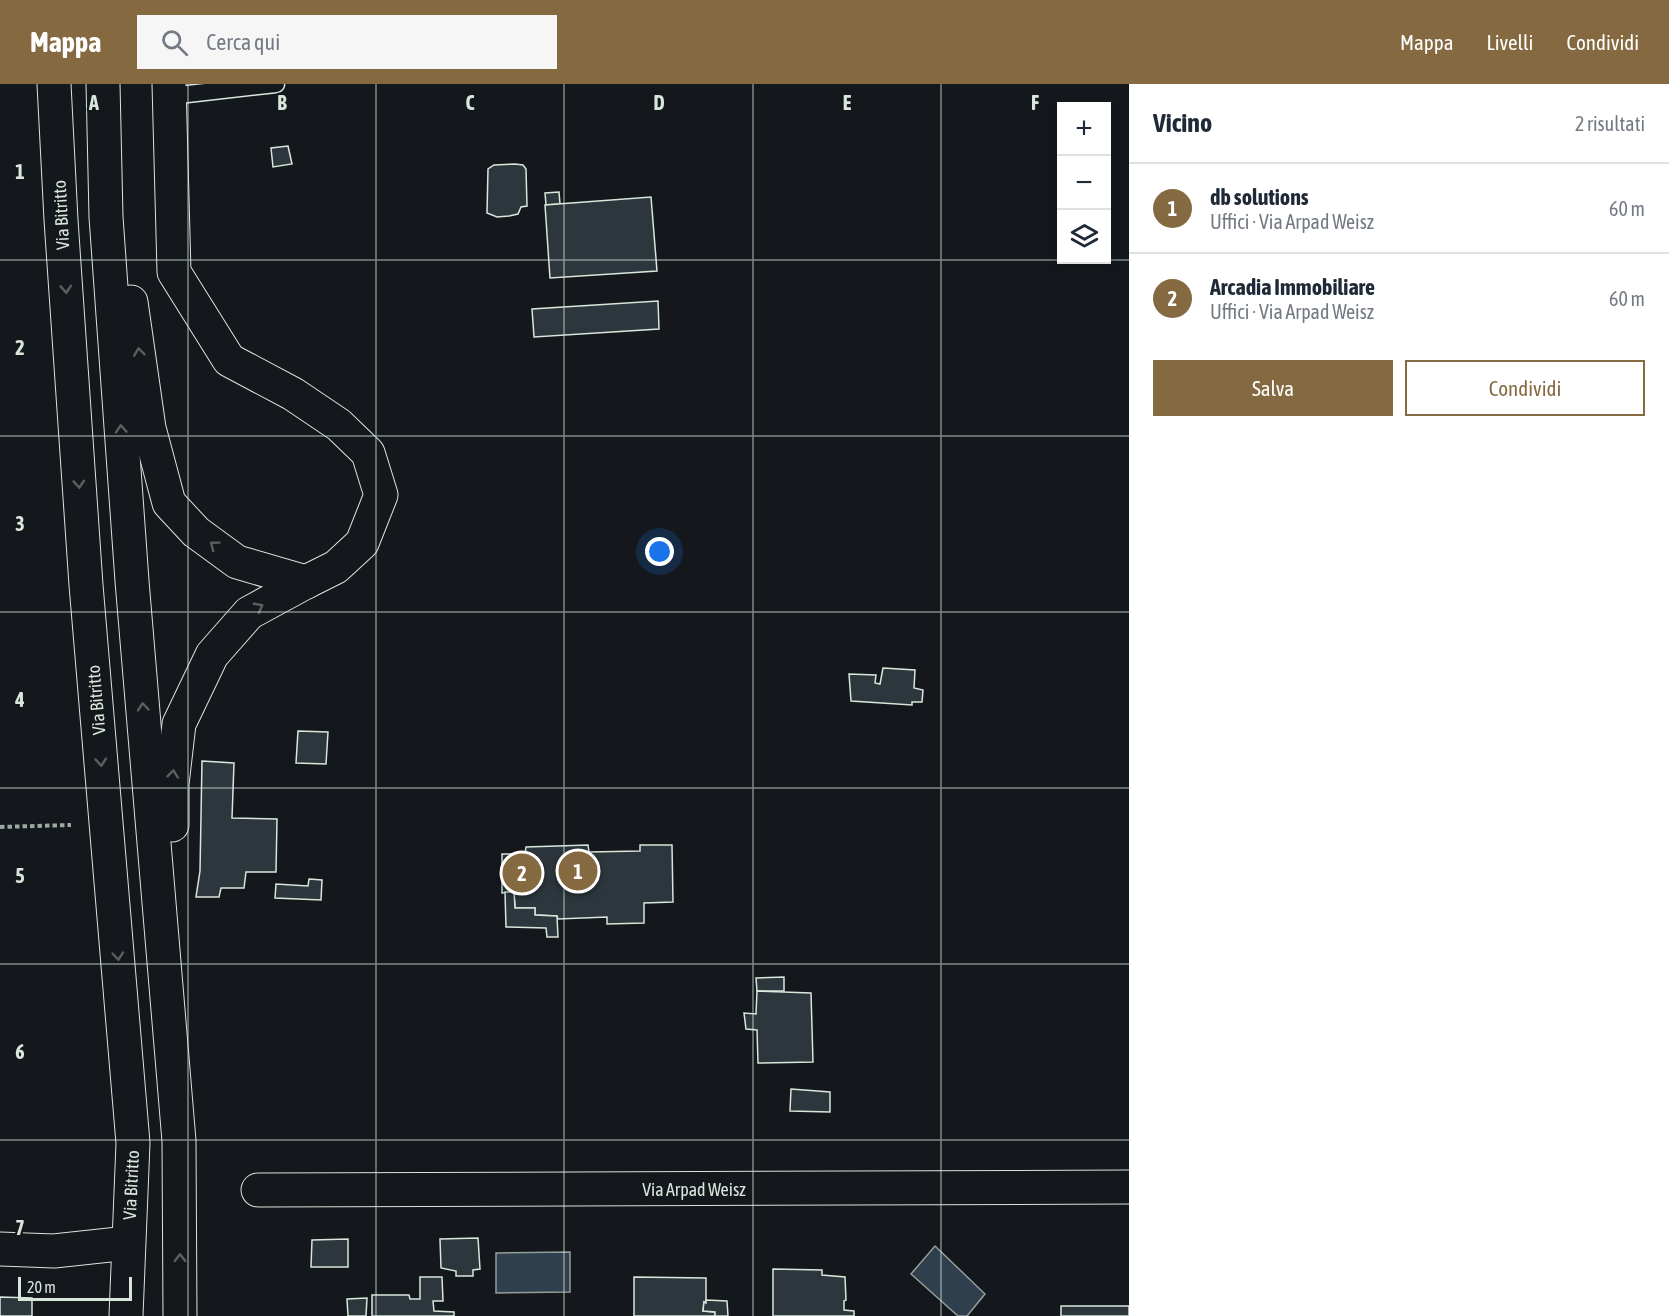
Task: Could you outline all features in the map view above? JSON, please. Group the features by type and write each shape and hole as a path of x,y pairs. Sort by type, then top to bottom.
{"main road":[{"path":"37,84 60,195"},
{"name":"Via Bitritto","path":"54,84 86,585 133,1143 126,1316"},
{"path":"111,84 103,100 106,217 132,581 174,1064 179,1141 180,1316"},
{"path":"169,90 174,272 229,360 293,394 339,425 368,453 381,495 362,543 336,567 249,613 212,656 179,724 172,784 174,1064"},
{"path":"106,217 134,311 149,428 169,503 196,532 237,562 306,582"},
{"name":"Via Arpad Weisz","path":"258,1190 1129,1187"},
{"path":"0,1249 54,1251 128,1243"}],"lane":[{"path":"169,90 276,84"}],"path":[{"path":"0,827 107,823"}],"water":[{"path":"935,1246 985,1294 967,1316 958,1316 911,1274"},
{"path":"570,1252 570,1292 496,1293 496,1253"}],"building":[{"path":"288,146 292,164 273,167 271,148"},
{"path":"494,165 523,165 526,169 527,206 521,207 518,214 509,216 497,217 487,213 488,169"},
{"path":"559,192 560,204 546,205 545,193"},
{"path":"651,197 657,271 550,278 545,205"},
{"path":"658,301 659,329 534,337 532,309"},
{"path":"883,668 915,670 914,688 923,690 922,702 912,702 912,705 851,701 849,674 876,675 875,683 880,684"},
{"path":"298,731 328,732 326,764 296,763"},
{"path":"202,761 234,763 232,818 277,819 276,872 246,872 244,888 221,888 219,897 196,897 200,871"},
{"path":"588,845 589,852 640,851 640,845 672,845 673,902 644,903 644,923 607,924 607,917 558,919 557,916 535,915 535,908 515,908 514,892 502,893 502,854 525,854 526,847"},
{"path":"309,879 322,880 321,900 275,898 276,884 308,886"},
{"path":"505,892 514,892 515,908 535,908 535,915 557,916 558,937 547,937 546,928 506,927"},
{"path":"784,977 784,991 757,991 756,978"},
{"path":"757,991 811,993 813,1062 758,1063 757,1030 746,1029 744,1013 756,1014"},
{"path":"791,1089 830,1092 830,1112 790,1111"},
{"path":"478,1238 480,1269 473,1270 473,1276 456,1276 456,1271 441,1268 440,1239"},
{"path":"348,1239 348,1267 311,1267 312,1240"},
{"path":"773,1269 822,1270 822,1275 845,1277 844,1310 854,1311 854,1316 773,1316"},
{"path":"420,1277 442,1277 443,1301 433,1301 434,1311 454,1312 454,1316 372,1316 372,1295 409,1295 410,1299 420,1299"},
{"path":"634,1277 706,1278 706,1303 704,1302 703,1311 715,1312 715,1316 634,1316"},
{"path":"0,1297 32,1298 32,1316 0,1316"},
{"path":"367,1298 366,1316 348,1316 347,1299"},
{"path":"706,1300 727,1301 728,1316 715,1316 715,1312 703,1311"},
{"path":"1061,1306 1129,1306 1129,1316 1061,1316"}],"place":[{"name":"db solutions","path":"578,871"},
{"name":"Arcadia Immobiliare","path":"522,873"}]}
